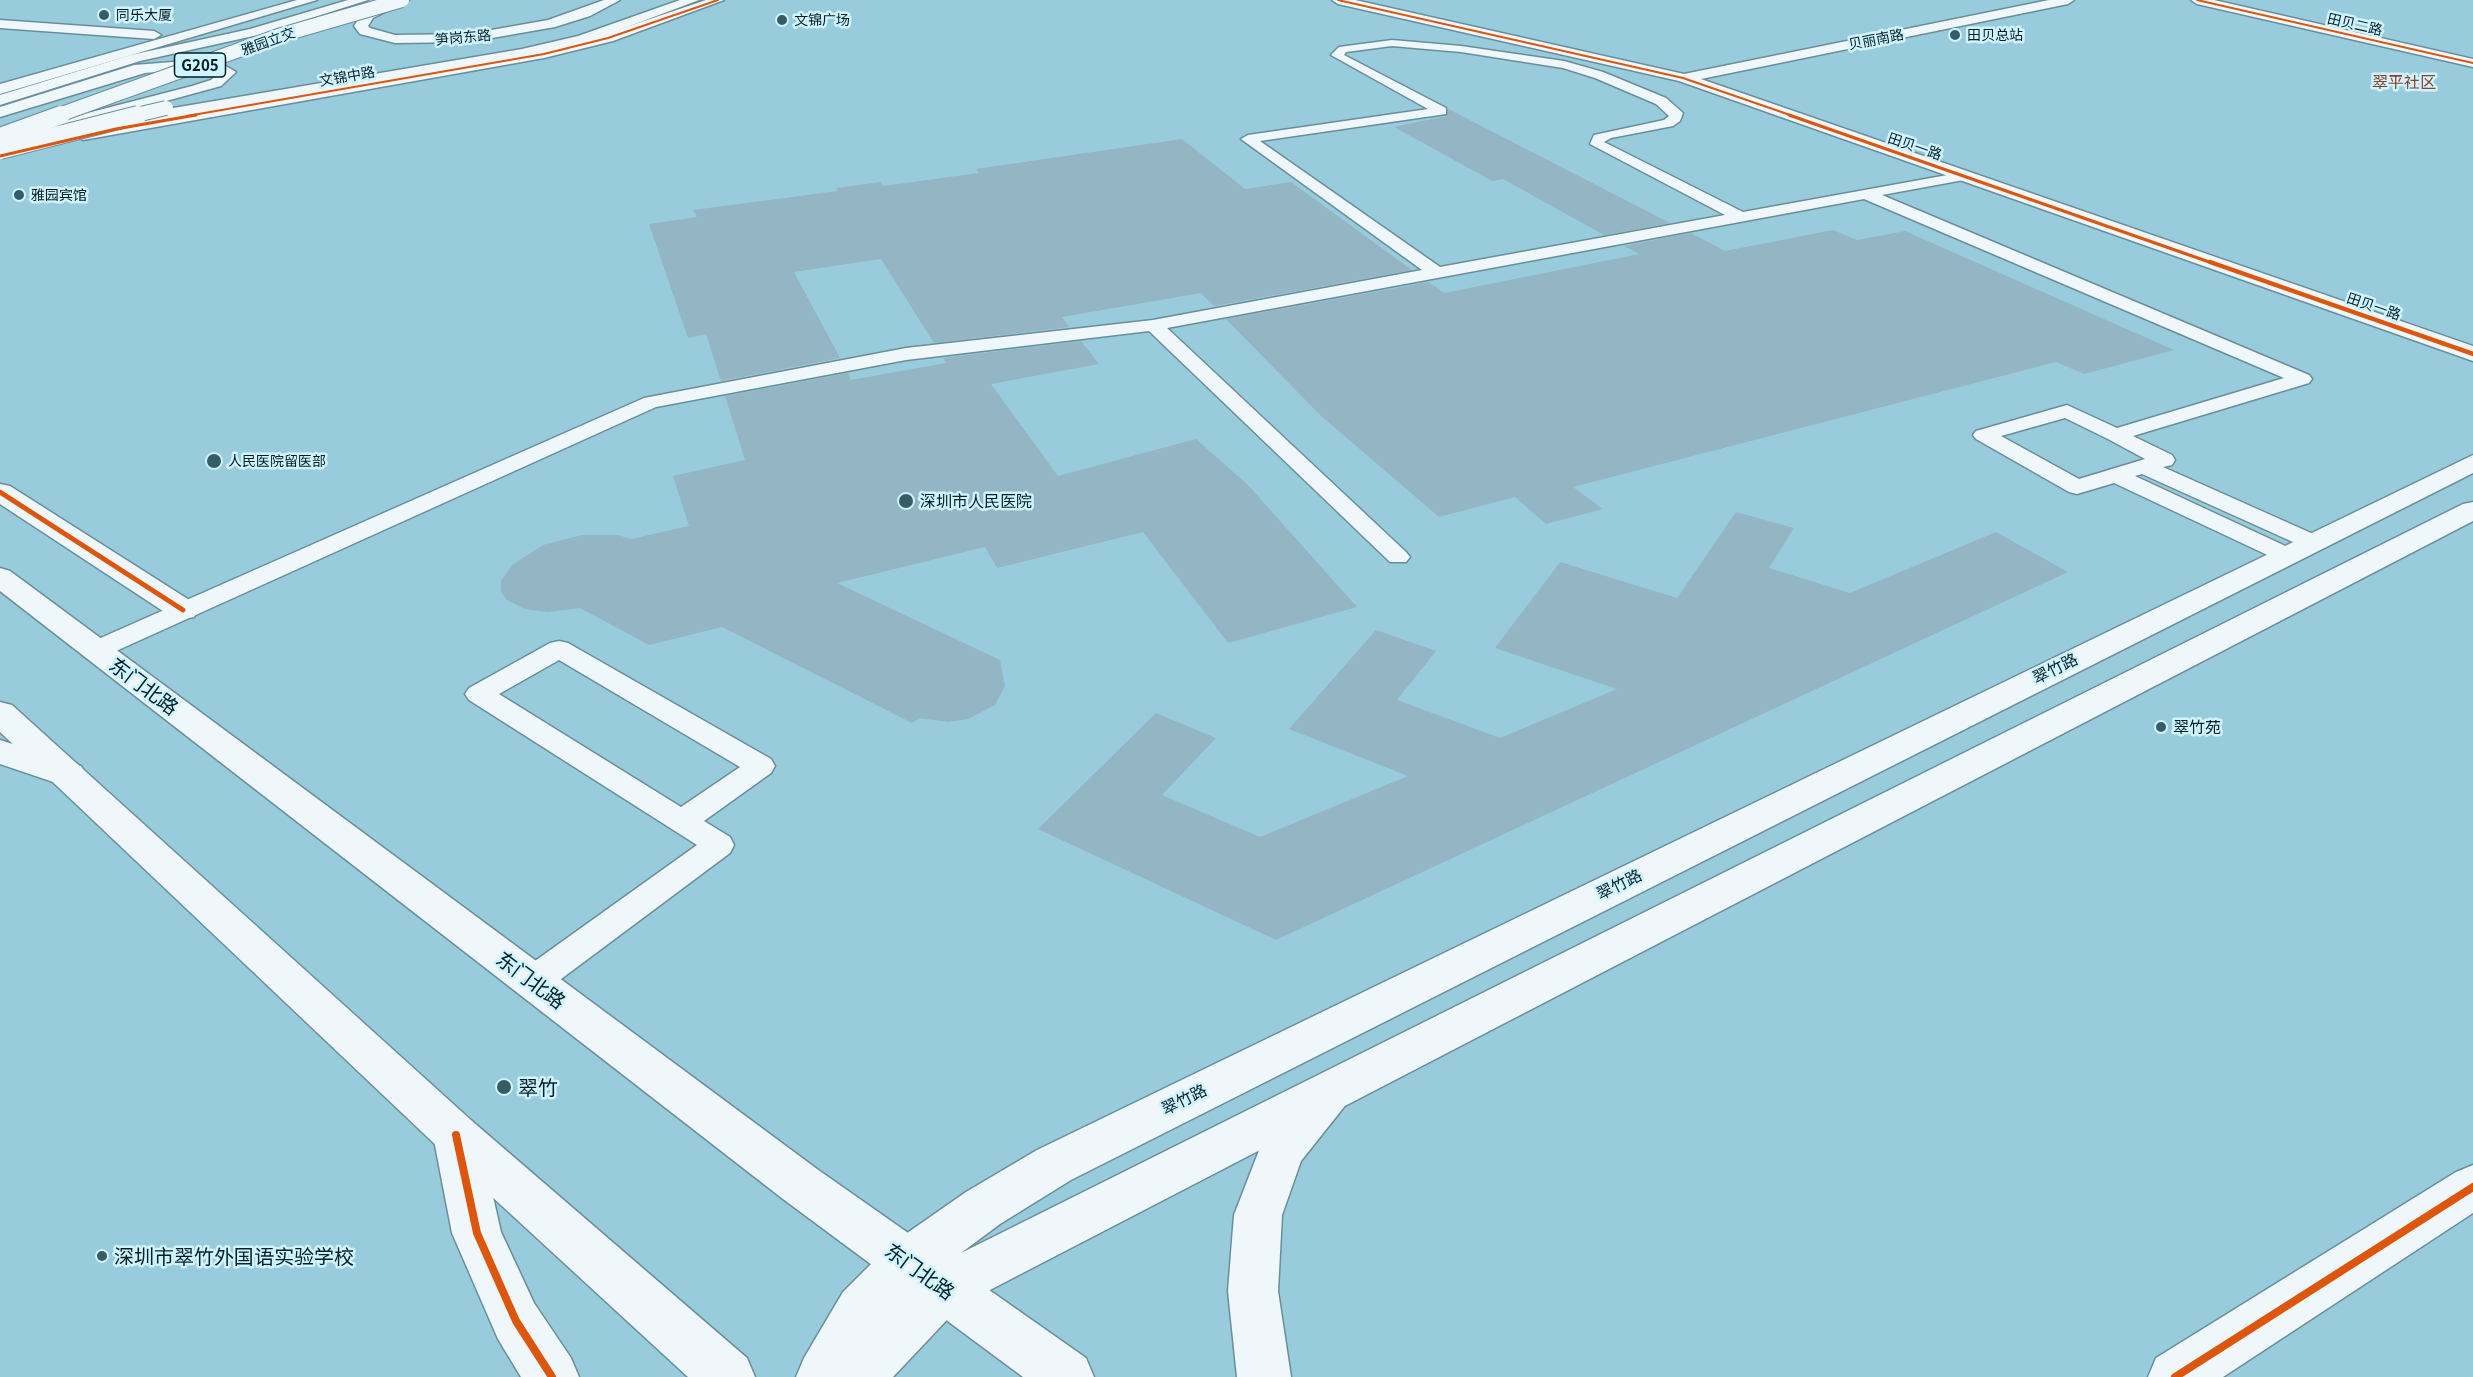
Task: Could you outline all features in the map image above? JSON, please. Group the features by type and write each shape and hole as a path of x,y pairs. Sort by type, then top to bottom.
{"main road":[{"path":"0,89 180,37 348,0"},
{"name":"G205","path":"253,32 315,6 362,0"},
{"name":"笋岗东路","path":"402,0 368,15 361,26 365,31 378,36 417,40 469,38 524,30 585,13 614,0"},
{"name":"雅园立交","path":"0,141 278,36 402,0"},
{"path":"520,46 601,23 647,0"},
{"name":"文锦中路","path":"0,150 238,90 520,46 636,21 693,0"},
{"path":"0,156 116,129 544,54 608,38 718,0"},
{"name":"田贝一路","path":"1338,0 1683,78 2473,354"},
{"name":"贝丽南路","path":"1683,78 2068,0"},
{"name":"田贝二路","path":"2196,0 2473,63"},
{"path":"0,141 522,53 582,39 636,21"},
{"path":"303,75 518,40 601,23"},
{"path":"0,24 180,37"},
{"path":"0,112 253,32"},
{"name":"雅园立交","path":"0,100 136,58 253,32"},
{"path":"0,141 216,83 226,77 229,72 214,65 199,64 145,69 118,75"},
{"path":"129,107 238,90"},
{"path":"0,141 166,108"},
{"name":"翠竹路","path":"856,1377 925,1275 983,1208 1053,1165 1109,1135 2473,463"},
{"path":"0,492 183,610"},
{"name":"翠竹路","path":"823,1377 861,1310 925,1275 1328,1093 2473,510"},
{"name":"东门北路","path":"0,577 800,1184 1067,1377"},
{"path":"0,712 456,1135 728,1377"},
{"path":"0,752 68,776"},
{"path":"1264,1377 1253,1291 1258,1215 1282,1149 1328,1093"},
{"path":"456,1135 477,1233 516,1321 552,1377"},
{"path":"2175,1377 2473,1187"}],"lane":[{"path":"1437,273 1248,139 1441,111 1341,58 1337,55 1343,49 1392,43 1439,46 1564,66 1599,75 1661,101 1676,113 1675,118 1668,123 1608,135 1599,138 1598,144 1741,217"},
{"path":"96,650 651,402 906,354 1153,325 1964,176"},
{"path":"1866,194 2302,379 2115,435"},
{"path":"1153,325 1398,557"},
{"path":"2067,411 2115,435 2164,460 2077,487 1983,435 2067,411"},
{"path":"2144,466 2299,548"},
{"path":"2115,475 2299,548"},
{"path":"533,981 719,845 682,822 550,739 479,694 559,649 761,766 682,822"}],"building":[{"path":"1448,109 1670,223 1604,235 1503,179 1492,181 1394,127 1446,116"},
{"path":"1182,139 1245,189 1291,182 1412,270 1214,306 1201,293 1062,317 1069,327 934,343 881,259 794,272 840,358 721,381 706,334 688,338 649,224 697,217 693,210 838,191 836,188 880,182 883,186 979,173 976,169"},
{"path":"1833,230 1857,240 1905,231 2174,350 2084,374 2056,362 1573,487 1603,509 1546,524 1515,497 1439,517 1320,415 1226,319 1429,282 1444,293 1639,254 1624,246 1691,233 1725,251"},
{"path":"1081,341 1099,364 991,384 1058,476 1196,439 1248,485 1357,607 1228,643 1143,532 997,568 985,547 837,583 1000,660 1005,686 995,705 968,719 949,722 919,718 912,723 722,627 649,645 580,608 548,612 525,609 507,600 501,592 501,581 512,565 543,545 582,535 618,535 631,539 689,526 673,476 745,460 725,396 848,373 851,380 946,363 943,358"},
{"path":"1736,512 1794,528 1769,568 1850,593 1996,532 2068,572 1276,940 1038,829 1156,713 1216,738 1162,795 1260,837 1408,776 1289,729 1376,630 1436,651 1397,700 1500,738 1617,689 1495,648 1560,562 1677,598"}],"cycle path":[{"path":"0,156 116,129 544,54 608,38 718,0"},
{"path":"1338,0 1683,78 2473,354"},
{"path":"2197,0 2473,63"},
{"path":"0,492 183,610"},
{"path":"456,1135 477,1233 516,1321 552,1377"},
{"path":"2175,1377 2473,1187"}],"place":[{"name":"同乐大厦","path":"104,15"},
{"name":"文锦广场","path":"782,20"},
{"name":"田贝总站","path":"1955,35"},
{"name":"雅园宾馆","path":"19,195"},
{"name":"人民医院留医部","path":"214,461"},
{"name":"深圳市人民医院","path":"906,501"},
{"name":"翠竹苑","path":"2161,727"},
{"name":"翠竹","path":"504,1087"},
{"name":"深圳市翠竹外国语实验学校","path":"102,1256"}],"district":[{"name":"翠平社区","path":"2404,82"}]}
